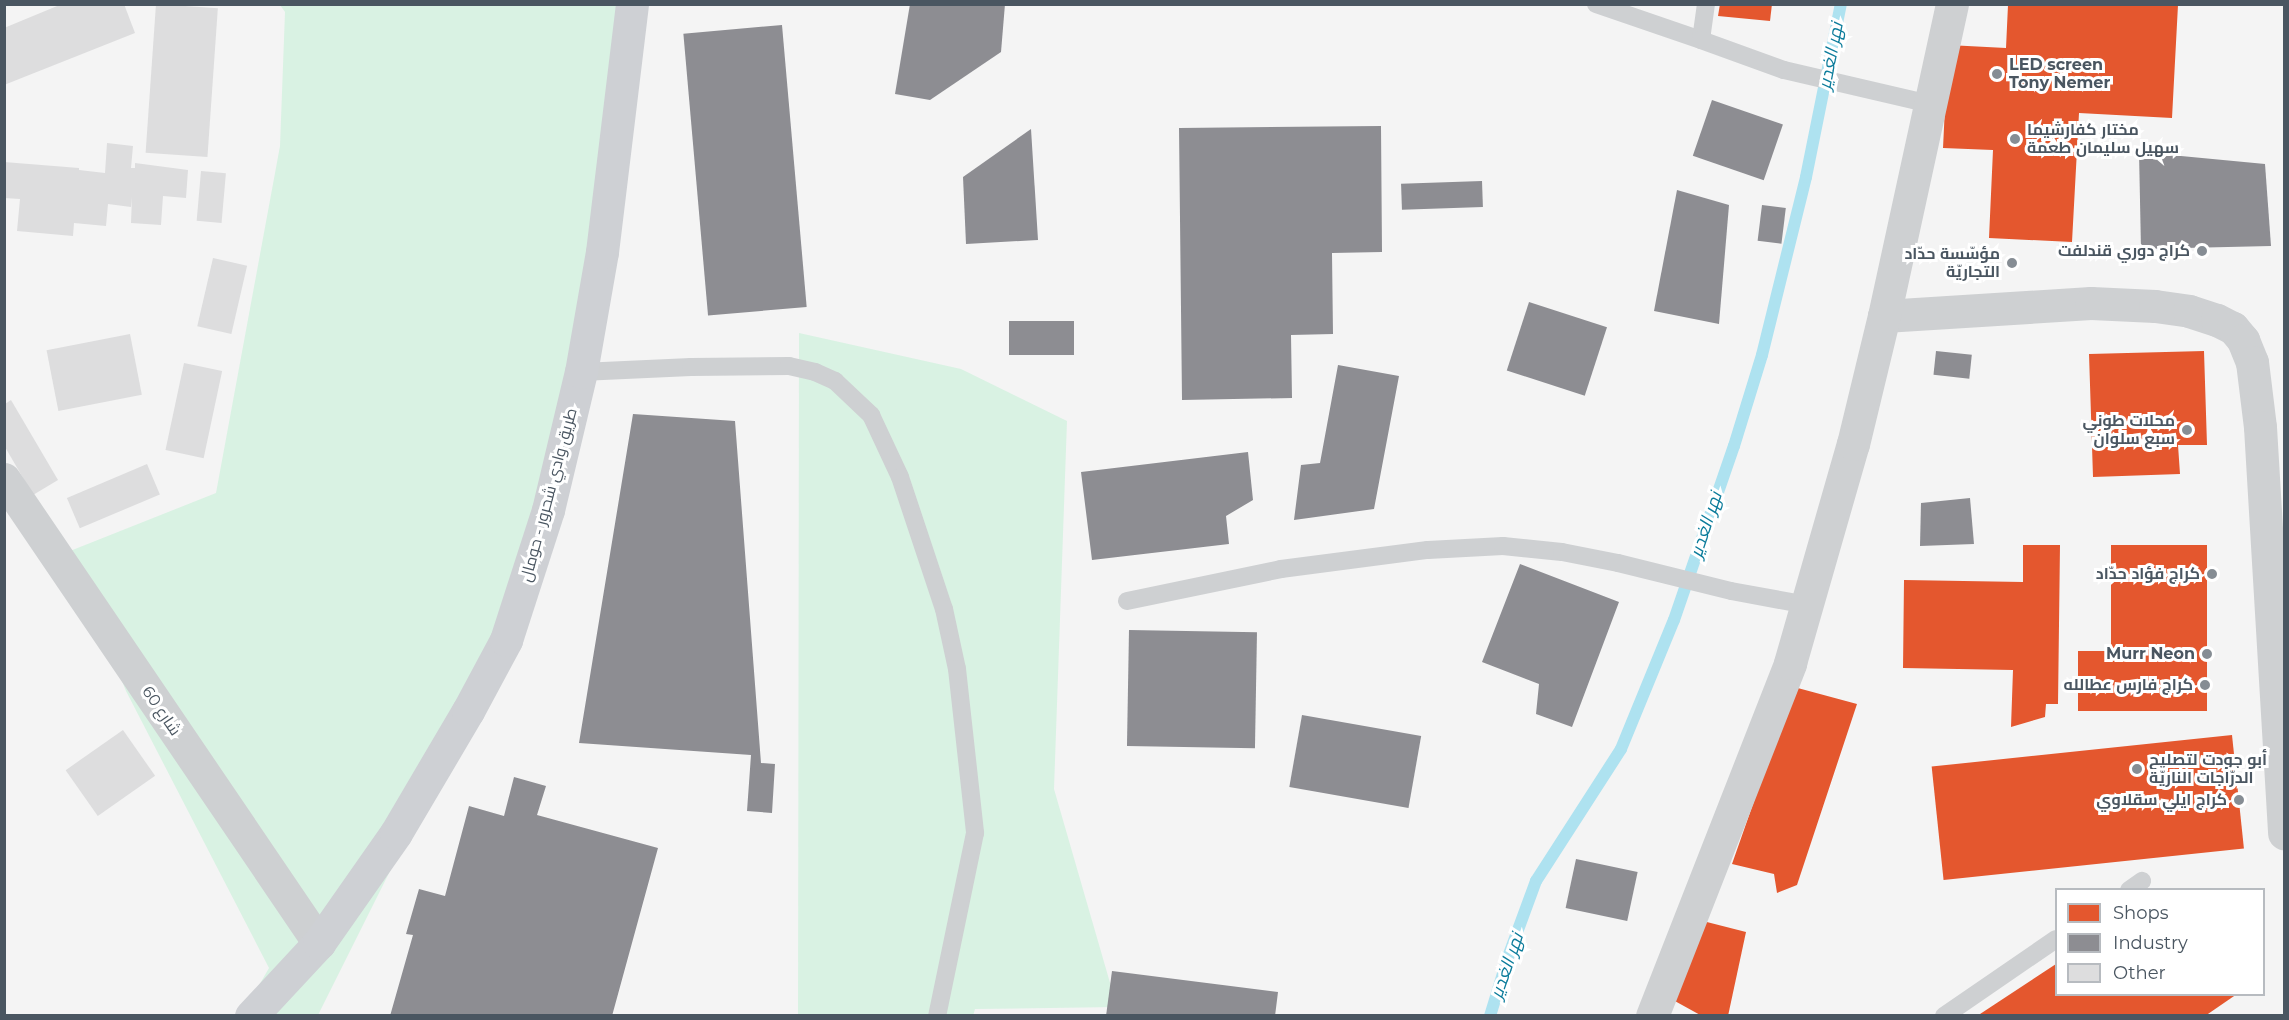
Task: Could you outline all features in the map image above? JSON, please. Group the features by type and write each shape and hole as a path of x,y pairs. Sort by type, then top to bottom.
{"main road":[{"name":"طريق وادي شحرور - حومال","path":"264,1012 319,943 396,833 468,711 506,640 548,510 582,372 602,252 632,4"}],"street":[{"path":"1652,1016 1790,663 1853,444 1884,316 1952,4"},
{"path":"1884,316 2091,303 2155,306 2189,311 2217,320 2233,328 2243,340 2252,362 2260,426 2284,833"},
{"name":"شارع 60","path":"4,479 319,943"}],"lane":[{"path":"1596,4 1784,70 1930,104"},
{"path":"1701,40 1706,4"},
{"path":"582,372 712,366 789,366 815,372 835,381 871,415 900,477 944,609 957,669 975,833 937,1016"},
{"path":"1127,601 1281,569 1428,550 1503,546 1562,552 1671,574 1731,591 1807,605"},
{"path":"1944,1016 2055,940"}],"green space":[{"path":"280,5 645,5 604,311 497,657 318,1015 242,1015 269,968 126,691 70,551 216,493 280,146 285,12"},
{"path":"799,333 961,369 1067,421 1054,789 1117,1007 975,1009 973,1016 798,1016"}],"building: Shops":[{"path":"1720,4 1772,4 1770,21 1718,16"},
{"path":"2008,5 2178,5 2172,118 2079,113 2072,242 1989,238 1993,150 1943,148 1948,45 2006,48"},
{"path":"2204,351 2207,445 2178,445 2180,474 2093,477 2089,354"},
{"path":"2023,545 2060,545 2058,704 2046,704 2045,717 2011,727 2013,670 1903,668 1904,580 2023,582"},
{"path":"2111,545 2207,545 2207,711 2078,711 2078,651 2111,651"},
{"path":"1794,687 1857,704 1797,885 1777,893 1774,874 1732,864"},
{"path":"2232,735 2244,848 1944,880 1932,767"},
{"path":"1699,920 1746,932 1728,1016 1702,1016 1673,1000"},
{"path":"2055,965 2055,996 2234,996 2205,1016 1977,1016"}],"building: Industry":[{"path":"910,4 1005,4 1001,52 930,100 895,94"},
{"path":"782,25 807,307 708,316 683,34"},
{"path":"1712,100 1783,124 1764,180 1693,156"},
{"path":"1381,126 1382,252 1332,253 1333,334 1291,335 1292,398 1182,400 1179,128"},
{"path":"1031,129 1038,240 966,244 963,177"},
{"path":"2139,152 2265,164 2271,246 2141,249"},
{"path":"1482,181 1483,207 1402,210 1401,184"},
{"path":"1677,190 1729,205 1719,324 1654,311"},
{"path":"1762,205 1786,208 1781,244 1758,241"},
{"path":"1529,302 1607,327 1585,396 1507,370"},
{"path":"1009,321 1074,321 1074,355 1009,355"},
{"path":"1936,351 1972,355 1969,379 1933,375"},
{"path":"1338,365 1399,376 1374,509 1294,520 1301,465 1320,463"},
{"path":"633,414 735,421 761,763 775,764 772,813 747,811 751,755 579,743"},
{"path":"1248,452 1253,500 1226,516 1229,544 1092,560 1081,472"},
{"path":"1970,498 1974,544 1920,546 1921,503"},
{"path":"1520,564 1619,602 1572,727 1536,714 1539,684 1482,662"},
{"path":"1129,630 1257,632 1255,748 1127,746"},
{"path":"1302,715 1421,736 1408,808 1289,787"},
{"path":"514,777 546,786 537,815 658,848 612,1016 390,1016 413,935 406,934 419,889 445,896 469,806 504,816"},
{"path":"1576,859 1638,872 1627,921 1566,908"},
{"path":"1112,971 1278,992 1275,1016 1106,1016"}],"building: Other":[{"path":"62,4 124,4 135,33 4,85 4,28"},
{"path":"156,4 218,8 207,157 146,153"},
{"path":"107,143 133,146 131,168 135,168 135,163 188,170 186,198 163,196 161,225 131,223 132,197 131,207 108,204 106,226 74,223 73,236 17,231 20,199 4,198 4,162 79,168 79,170 105,173"},
{"path":"201,171 226,173 222,223 197,221"},
{"path":"213,258 247,266 231,334 197,326"},
{"path":"130,334 142,395 58,411 47,350"},
{"path":"184,363 222,371 204,458 165,450"},
{"path":"11,400 58,480 33,495 5,447 5,404"},
{"path":"147,464 160,494 80,528 67,498"},
{"path":"123,730 155,776 98,816 66,770"}],"waterway":[{"name":"نهر الغدير","path":"1490,1016 1508,957 1536,881 1621,749 1674,620 1734,446 1762,355 1806,177 1841,4"}],"place":[{"name":"LED screen Tony Nemer","path":"1997,74"},
{"name":"مختار كفارشيما سهيل سليمان طعمة","path":"2015,139"},
{"name":"كراج دوري قندلفت","path":"2202,251"},
{"name":"مؤسّسة حدّاد التجاريّة","path":"2012,263"},
{"name":"محلات طوني سبع سلوان","path":"2187,430"},
{"name":"كراج فؤاد حدّاد","path":"2212,574"},
{"name":"Murr Neon","path":"2207,654"},
{"name":"كراج فارس عطالله","path":"2205,685"},
{"name":"أبو جودت لتصليح الدرّاجات الناريّة","path":"2137,769"},
{"name":"كراج ايلي سقلاوي","path":"2239,800"}]}
